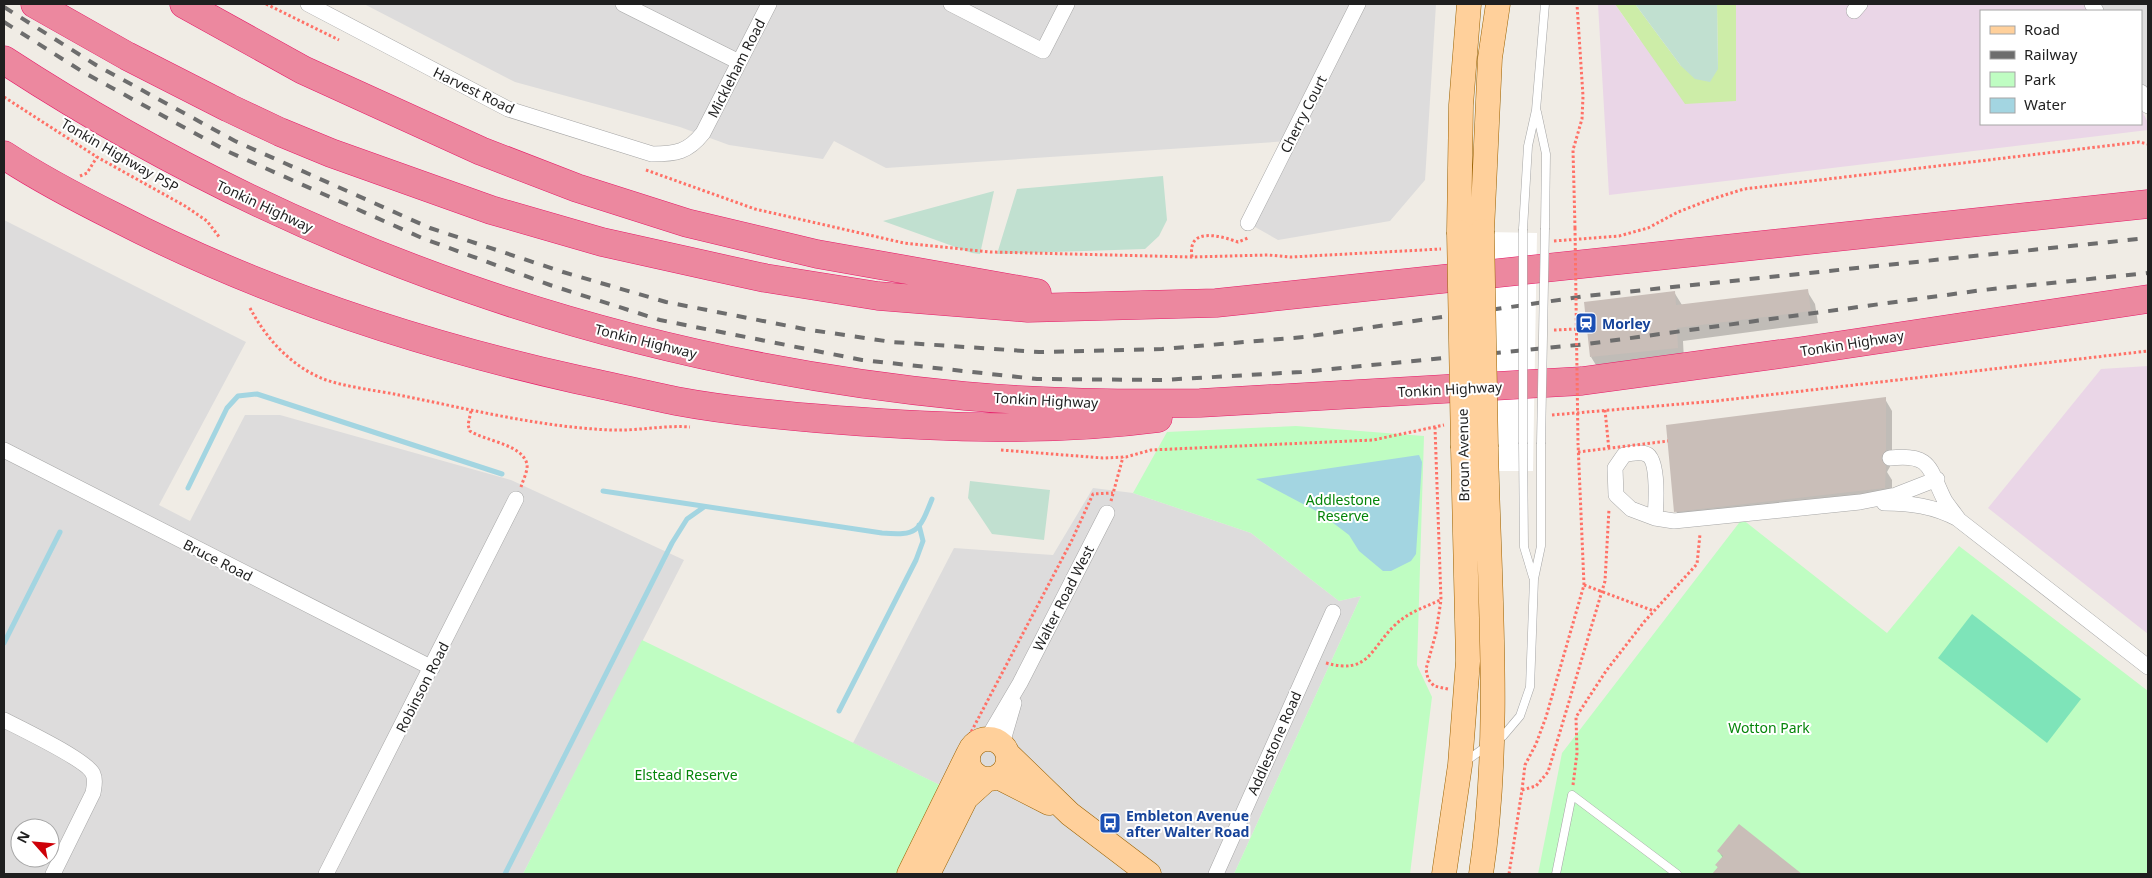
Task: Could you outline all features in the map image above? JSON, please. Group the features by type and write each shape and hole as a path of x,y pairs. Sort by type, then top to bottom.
{"highway":[{"path":"35,4 127,56 228,108 280,132 332,153 492,210 602,242 765,278 878,296 1028,308 1216,303 2148,204"},
{"path":"184,4 303,70 481,150 577,188 687,223 817,254 1108,306"},
{"name":"Tonkin Highway","path":"4,60 92,116 237,193 298,222 387,259 460,286 570,322 682,351 796,374 853,383 968,396 1084,403 1200,403 1582,381 1802,351 2148,299"},
{"path":"4,155 34,175 155,238 204,260 326,309 485,358 678,402 790,416 914,426 1015,428 1101,425 1316,397"}],"main road":[{"name":"Broun Avenue","path":"1469,4 1461,104 1462,237 1474,448 1493,714 1486,843 1481,874"},
{"name":"Broun Avenue","path":"1462,237 1498,4"},
{"name":"Broun Avenue","path":"1444,874 1460,765 1468,661 1474,448"},
{"path":"986,747 968,761 974,774 992,778 1070,814"},
{"path":"928,874 966,798 1006,767 986,747"},
{"path":"986,747 1149,874"},
{"name":"Walter Road West","path":"909,874 986,747"}],"street":[{"name":"Harvest Road","path":"308,4 508,109 652,154 669,154 681,151 693,146 703,133"},
{"path":"623,4 739,62"},
{"name":"Mickleham Road","path":"703,133 769,4"},
{"path":"951,4 1043,52 1066,4"},
{"name":"Cherry Court","path":"1248,223 1358,4"},
{"path":"2142,94 2148,106"},
{"name":"Bruce Road","path":"4,450 432,668"},
{"path":"1890,458 1914,456 1923,462 1934,473 1945,500 1959,520"},
{"path":"1655,518 1674,521 1860,502 1896,495 1936,479"},
{"name":"Robinson Road","path":"326,874 516,499"},
{"path":"1860,502 1921,505 1944,512 1959,520 2148,667"},
{"name":"Walter Road West","path":"986,747 1107,513"},
{"name":"Addlestone Road","path":"1216,874 1333,612"},
{"path":"4,720 83,763 94,775 93,793 53,874"}],"lane":[{"path":"1534,579 1524,547 1523,230 1528,146 1536,110 1544,4"},
{"path":"1460,765 1503,736 1520,716 1530,687 1534,579 1541,546 1546,154 1536,110"},
{"path":"1556,874 1572,795 1677,874"}],"path":[{"path":"266,4 344,42"},
{"path":"1509,874 1525,765 1536,744 1546,717 1584,585 1578,452 1573,150 1582,120 1583,96 1577,4"},
{"name":"Tonkin Highway PSP","path":"4,96 97,157 185,206 207,221 220,238"},
{"path":"1551,241 1619,236 1648,228 1678,212 1744,189 2139,142 2148,144"},
{"path":"645,169 755,209 904,243 990,252 1192,257 1268,255 1291,257 1462,237"},
{"path":"1192,257 1191,249 1196,241 1205,235 1222,237 1238,242 1247,239 1256,232 1248,223"},
{"path":"1604,410 1610,459"},
{"path":"471,411 468,424 470,431 514,449 524,458 527,471 516,499"},
{"path":"1435,427 1441,600 1436,633 1426,669 1428,679 1434,686 1448,689"},
{"path":"1578,452 1668,441"},
{"path":"1107,513 1123,457"},
{"path":"986,747 1093,494 1113,493"},
{"path":"1522,790 1536,786 1548,772 1605,582 1609,501"},
{"path":"1572,795 1577,753 1576,716 1606,671 1654,610 1697,564 1701,518"},
{"path":"1584,585 1654,610"},
{"path":"1312,658 1342,667 1365,661 1396,624 1413,613 1441,600"}],"shaded area":[{"path":"364,4 1436,4 1425,180 1390,221 1278,240 1248,223 1289,141 886,168 834,141 823,159 729,145 680,127 515,82"},
{"path":"1598,4 1615,4 1639,39 1736,100 1736,4 2087,4 2090,10 1980,10 1980,125 2142,125 2142,110 2148,123 2148,130 1609,195"},
{"path":"2092,4 2148,4 2148,106 2142,94 2142,10 2095,10"},
{"path":"4,220 246,342 159,505 190,521 245,415 280,415 511,480 684,560 523,874 4,874"},
{"path":"2148,366 2148,634 1988,508 2101,369"},
{"path":"1093,488 1133,493 1251,533 1339,601 1361,596 1234,874 902,874 946,788 853,743 954,548 1053,555"}],"green space":[{"path":"1615,4 1635,4 1681,66 1718,69 1717,4 1736,4 1736,101 1685,104"},
{"path":"1635,4 1717,4 1718,69 1710,82 1695,79 1681,66"},
{"path":"1163,176 1167,220 1159,236 1145,249 997,254 1017,189"},
{"path":"994,191 980,254 972,253 883,221"},
{"name":"Addlestone Reserve","path":"1296,426 1424,436 1417,665 1432,697 1410,874 1234,874 1361,596 1339,601 1251,533 1133,493 1167,432"},
{"path":"970,481 1050,490 1044,540 992,534 968,498"},
{"name":"Wotton Park","path":"1742,519 1887,633 1959,546 2148,691 2148,874 1538,874 1562,753"},
{"path":"1972,614 2081,699 2047,743 1938,658"},
{"name":"Elstead Reserve","path":"642,640 946,788 902,874 523,874"}],"water":[{"path":"1419,455 1422,462 1416,554 1411,561 1391,571 1383,571 1359,551 1349,535 1320,513 1256,479"}],"pier":[{"path":"1487,232 1537,233 1533,471 1481,471"}],"building":[{"path":"1808,289 1811,311 1677,328 1678,348 1590,357 1584,302 1675,291 1676,305"},
{"path":"1886,397 1886,450 1881,458 1886,466 1885,488 1674,512 1666,425"},
{"path":"1739,824 1802,874 1712,874 1718,867 1715,865 1723,856 1717,851"}],"waterway":[{"path":"188,488 227,408 238,396 257,394 502,474"},
{"path":"603,491 894,534 903,534 915,530 924,519 932,499"},
{"path":"505,874 672,543 687,519 704,507"},
{"path":"839,711 916,560 923,541 919,525"},
{"path":"4,643 60,532"}],"railway":[{"path":"4,7 96,65 235,141 430,228 563,272 666,302 804,329 892,342 1039,352 1162,349 1304,337 1586,296 2148,238"},
{"path":"4,22 83,72 229,152 422,238 550,285 660,320 862,360 1037,379 1162,380 1301,372 1587,344 1983,290 2148,273"}],"place":[{"name":"Morley","path":"1586,323"},
{"name":"Embleton Avenue after Walter Road","path":"1110,823"}]}
